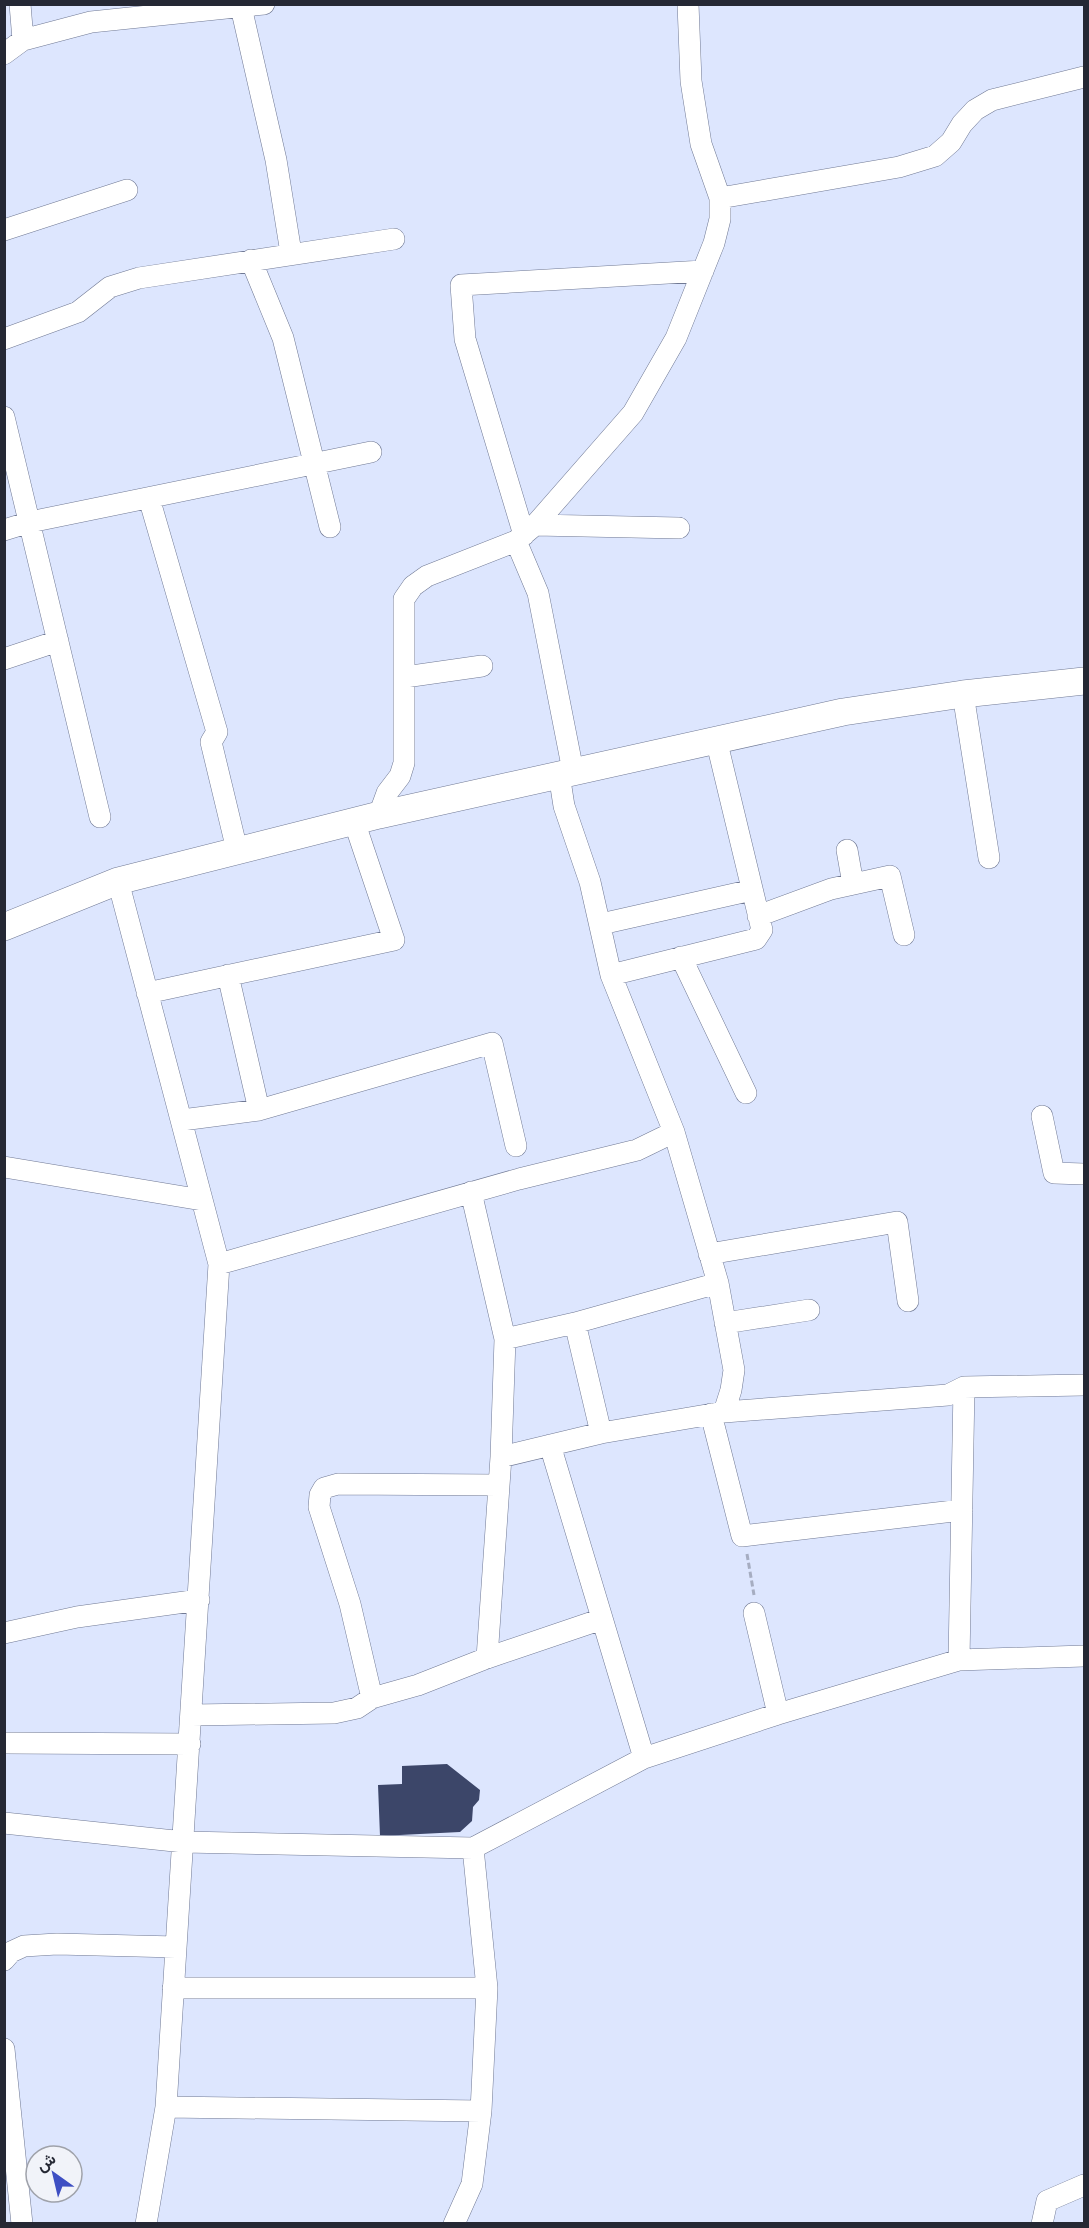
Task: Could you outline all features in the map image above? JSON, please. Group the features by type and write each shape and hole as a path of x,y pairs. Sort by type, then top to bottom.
{"main road":[{"path":"4,927 118,880 366,818 566,772 843,712 963,694 1084,681"}],"street":[{"path":"20,4 23,40"},
{"path":"4,54 23,40 91,13 241,7 264,4"},
{"path":"525,533 633,413 676,338 714,243 720,219 720,198 701,144 691,81 688,4"},
{"path":"241,7 276,160 291,253"},
{"path":"720,198 899,167 935,156 951,142 962,124 975,110 992,100 1084,77"},
{"path":"4,230 127,190"},
{"path":"4,339 78,312 110,287 139,278 394,239"},
{"path":"251,260 283,338 330,527"},
{"path":"703,271 460,285 465,339 525,533 538,593 566,772 564,806 590,882 611,975 674,1132 718,1283 734,1370 731,1390 718,1413 742,1536 962,1510"},
{"path":"4,417 100,817"},
{"path":"4,530 30,522 371,452"},
{"path":"149,498 217,732 211,742 237,850"},
{"path":"147,993 394,940 366,818 400,777 404,763 404,599 413,586 427,576 525,533 679,528"},
{"path":"4,659 58,641"},
{"path":"405,677 482,666"},
{"path":"963,694 989,858"},
{"path":"611,975 756,939 762,930 717,739"},
{"path":"847,850 853,884"},
{"path":"758,916 831,889 890,876 904,935"},
{"path":"118,880 219,1264 166,2107 146,2223"},
{"path":"601,924 752,890"},
{"path":"681,957 746,1093"},
{"path":"228,975 259,1110"},
{"path":"182,1120 259,1110 492,1043 516,1146"},
{"path":"1042,1116 1054,1173 1084,1174"},
{"path":"219,1264 471,1192 637,1150 674,1132"},
{"path":"4,1167 202,1200"},
{"path":"471,1192 505,1339 501,1457 488,1658"},
{"path":"710,1254 897,1222 908,1301"},
{"path":"505,1339 575,1323 718,1283"},
{"path":"725,1323 809,1310"},
{"path":"575,1323 601,1433"},
{"path":"501,1457 601,1433 718,1413 948,1395 964,1387 1084,1385"},
{"path":"959,1660 964,1387"},
{"path":"550,1445 644,1758"},
{"path":"372,1698 350,1604 319,1507 320,1495 324,1488 338,1484 499,1485"},
{"path":"4,1633 77,1617 198,1600"},
{"path":"754,1613 778,1714"},
{"path":"192,1715 334,1713 357,1708 372,1698 418,1685 602,1619"},
{"path":"4,1823 184,1842 473,1848 644,1758 778,1714 959,1660 1084,1656"},
{"path":"4,1743 190,1744"},
{"path":"454,2223 472,2184 481,2110 487,1988 473,1848"},
{"path":"4,1960 11,1952 24,1946 57,1944 176,1947"},
{"path":"173,1988 487,1988"},
{"path":"4,2049 22,2223"},
{"path":"166,2107 481,2110"},
{"path":"1042,2223 1047,2201 1084,2185"}],"path":[{"path":"742,1536 757,1609 754,1613"}],"building":[{"path":"447,1764 480,1790 479,1800 473,1807 472,1821 460,1832 380,1836 378,1785 402,1784 402,1766"}]}
